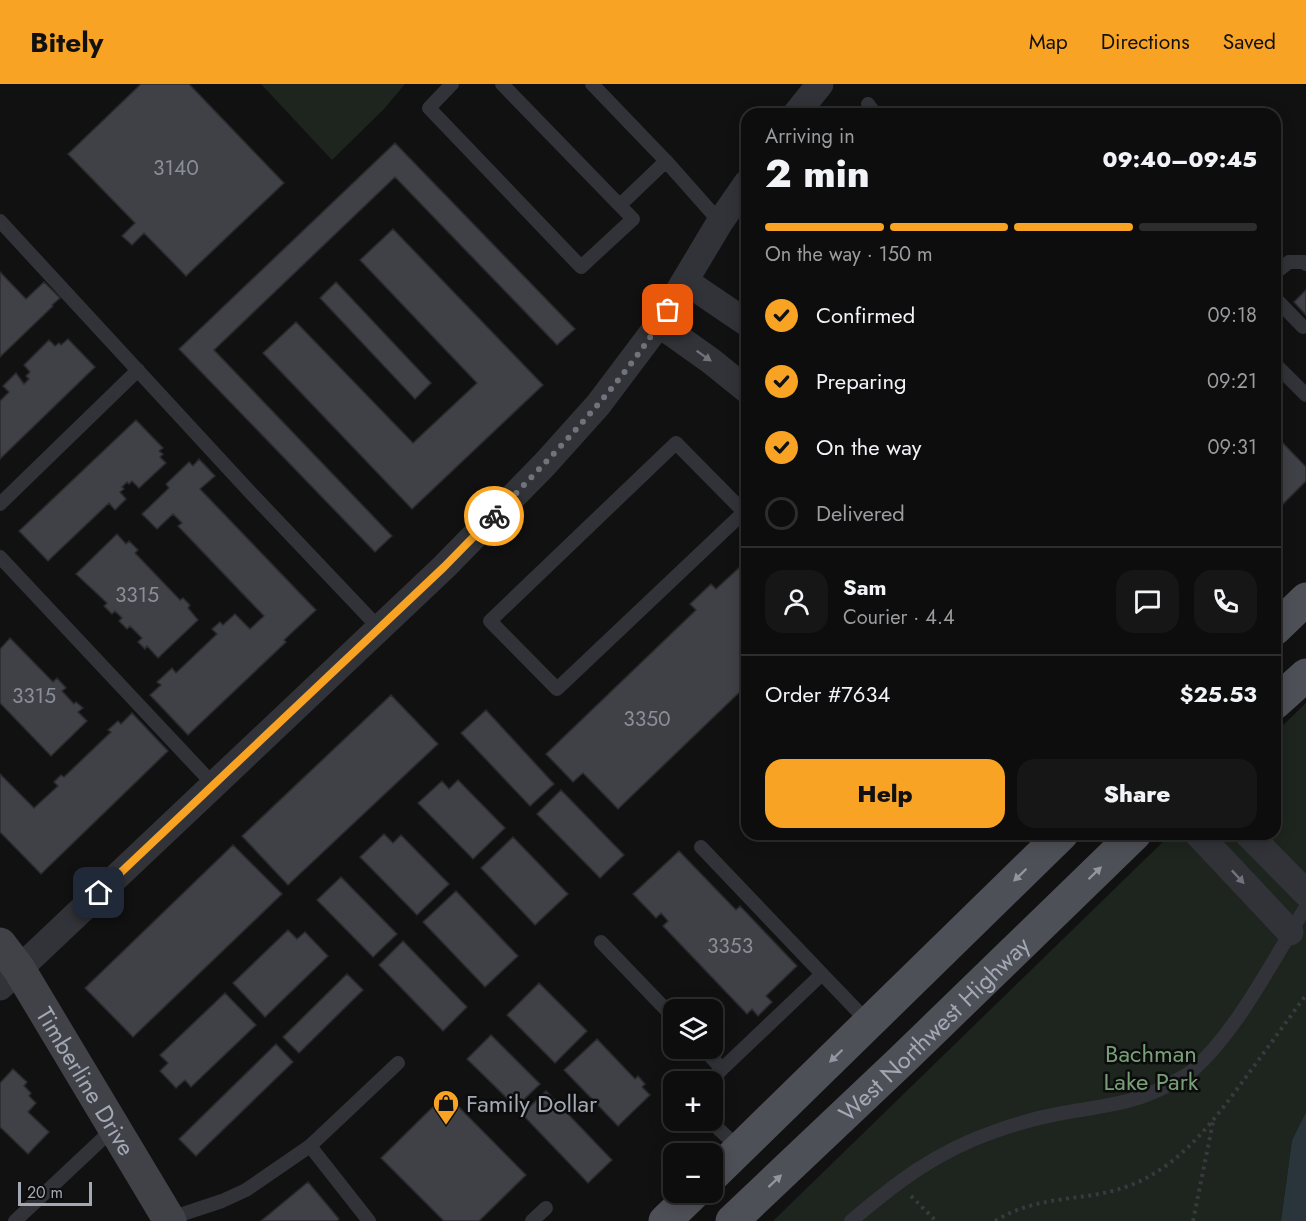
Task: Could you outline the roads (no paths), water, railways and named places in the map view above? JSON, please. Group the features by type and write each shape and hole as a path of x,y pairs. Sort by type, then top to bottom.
{"main road":[{"path":"1281,623 1306,599"},
{"path":"1281,698 1306,675"},
{"name":"West Northwest Highway","path":"723,1165 1056,840"},
{"name":"West Northwest Highway","path":"732,1221 903,1060 1129,840"},
{"path":"706,1221 736,1187 742,1163 740,1149"},
{"path":"665,1221 684,1203"}],"street":[{"path":"801,108 820,84"},
{"path":"6,967 213,784 444,567 545,464 598,405 659,324 720,222 741,192"},
{"path":"685,281 741,319"},
{"path":"659,324 741,385"},
{"path":"1204,840 1290,932"},
{"path":"1254,840 1306,893"},
{"name":"Timberline Drive","path":"6,967 114,1127 169,1220"}],"lane":[{"path":"452,84 429,108 581,267 633,219 502,84"},
{"path":"592,84 666,161 720,222"},
{"path":"620,205 666,161"},
{"path":"0,221 379,628"},
{"path":"1281,268 1289,262 1306,264"},
{"path":"1281,304 1303,327"},
{"path":"0,504 138,370"},
{"path":"1281,370 1306,395"},
{"path":"741,508 676,444 490,621 557,689 741,518"},
{"path":"0,557 213,784"},
{"path":"701,847 869,1023"},
{"path":"851,1221 897,1182 939,1155 993,1132 1062,1113 1117,1106 1151,1095 1190,1073 1214,1049 1236,1021 1306,907"},
{"path":"601,942 663,1007"},
{"path":"713,1059 723,1069 822,974"},
{"path":"169,1220 246,1190 310,1146 398,1063"},
{"path":"15,1221 114,1127"},
{"path":"721,1131 740,1149"},
{"path":"310,1146 369,1221"},
{"path":"532,1221 546,1208"}],"place":[{"name":"Family Dollar","path":"446,1126"}],"park label":[{"name":"Bachman Lake Park","path":"1151,1067"}]}
